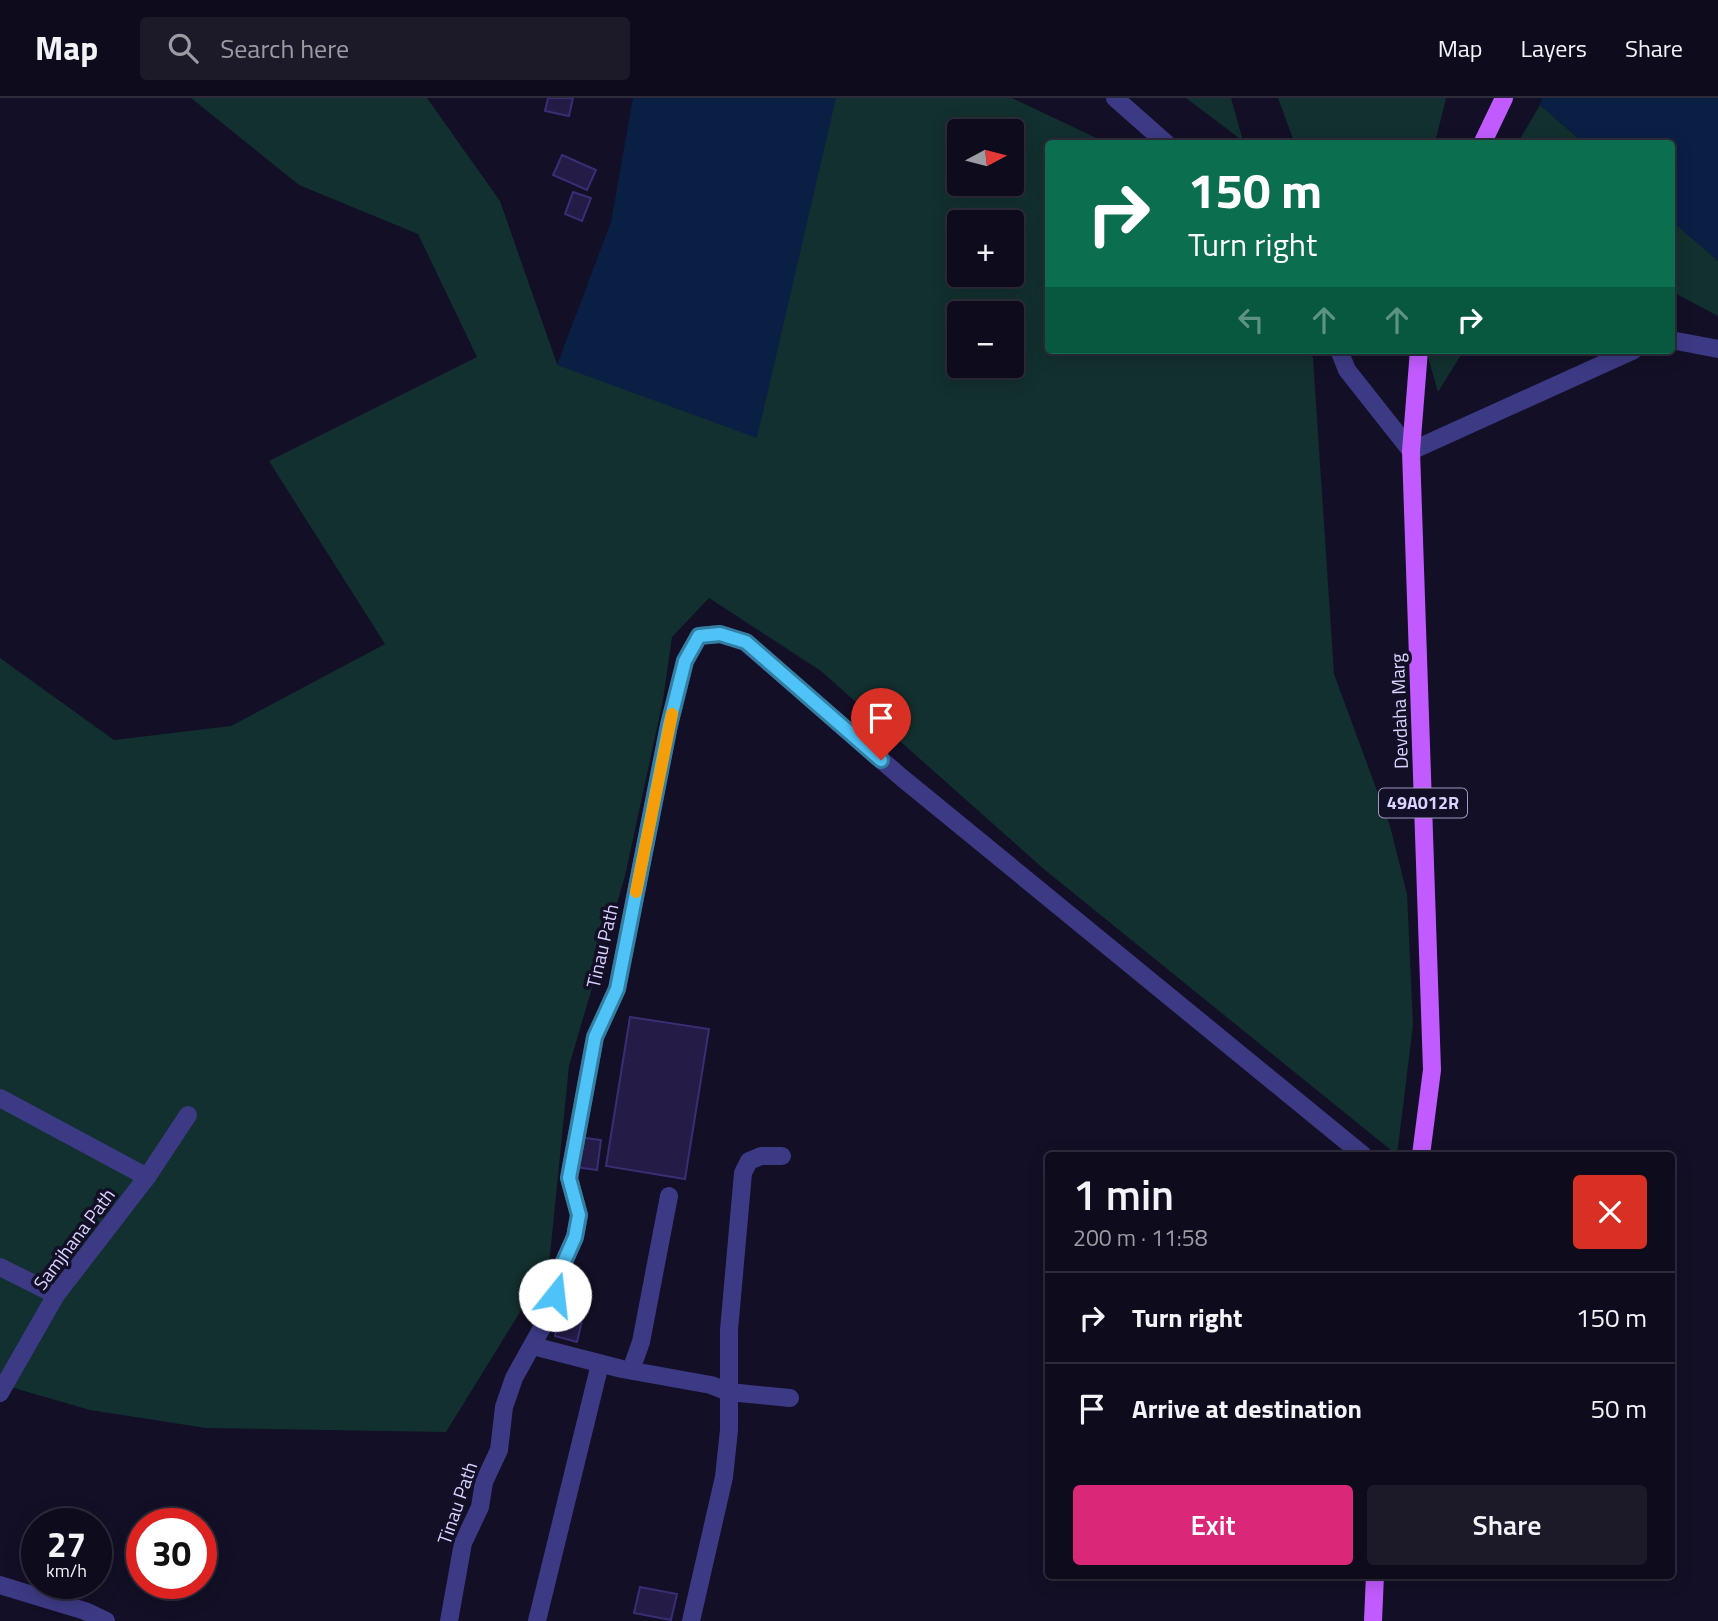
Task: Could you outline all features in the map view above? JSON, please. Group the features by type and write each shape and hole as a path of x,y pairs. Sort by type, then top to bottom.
{"main road":[{"path":"1484,140 1504,98"},
{"name":"Devdaha Marg","path":"1419,354 1412,451 1432,1070 1420,1152"},
{"path":"1373,1621 1375,1579"}],"street":[{"path":"1115,98 1162,140"},
{"path":"1675,341 1718,349"},
{"path":"1341,354 1347,370 1412,451 1625,354"},
{"name":"Tinau Path","path":"449,1621 463,1543 480,1507 484,1482 499,1450 504,1407 514,1378 533,1346 575,1237 579,1215 569,1178 583,1095 595,1037 617,989 669,725 685,661 699,636 720,634 746,642 901,777 1359,1152"},
{"path":"0,1098 147,1177"},
{"name":"Samjhana Path","path":"0,1393 56,1294 147,1177 188,1115"},
{"path":"691,1621 724,1477 729,1430 729,1330 743,1173 749,1161 761,1156 782,1156"},
{"path":"631,1370 641,1342 669,1196"},
{"path":"0,1267 56,1294"},
{"path":"533,1346 600,1364 711,1385 729,1392 790,1398"},
{"path":"537,1621 600,1364"},
{"path":"0,1585 83,1616 106,1621"}],"green space":[{"path":"191,98 427,98 500,201 557,364 836,98 1012,98 1101,140 1045,140 1045,354 1309,354 1313,358 1334,674 1390,826 1407,894 1413,1025 1397,1152 1393,1152 1045,870 821,671 709,598 672,637 663,700 625,876 569,1066 549,1265 446,1432 206,1428 90,1410 0,1384 0,658 114,740 231,726 385,644 269,461 477,357 418,234 299,185"},
{"path":"1186,98 1231,98 1242,140"},
{"path":"1278,98 1446,98 1436,140 1294,140"},
{"path":"1540,105 1581,140 1519,140"},
{"path":"1675,223 1718,261 1718,316 1675,293"},
{"path":"1427,354 1462,354 1438,392"}],"water":[{"path":"633,98 836,98 757,438 557,365 611,222"},
{"path":"1542,98 1718,98 1718,261 1675,223 1675,140 1581,140 1540,105"}],"building":[{"path":"548,98 573,98 569,116 545,111"},
{"path":"562,155 596,170 587,190 553,175"},
{"path":"573,192 591,198 582,221 565,214"},
{"path":"630,1017 709,1029 685,1179 606,1166"},
{"path":"578,1137 601,1140 597,1170 575,1167"},
{"path":"563,1298 586,1304 577,1342 555,1336"},
{"path":"640,1587 677,1594 671,1620 634,1613"}],"slow traffic":[{"path":"636,892 672,714"}],"route":[{"path":"555,1295 563,1264 575,1237 579,1215 569,1178 595,1037 617,989 669,725 685,661 699,636 720,634 746,642 881,760"}]}
